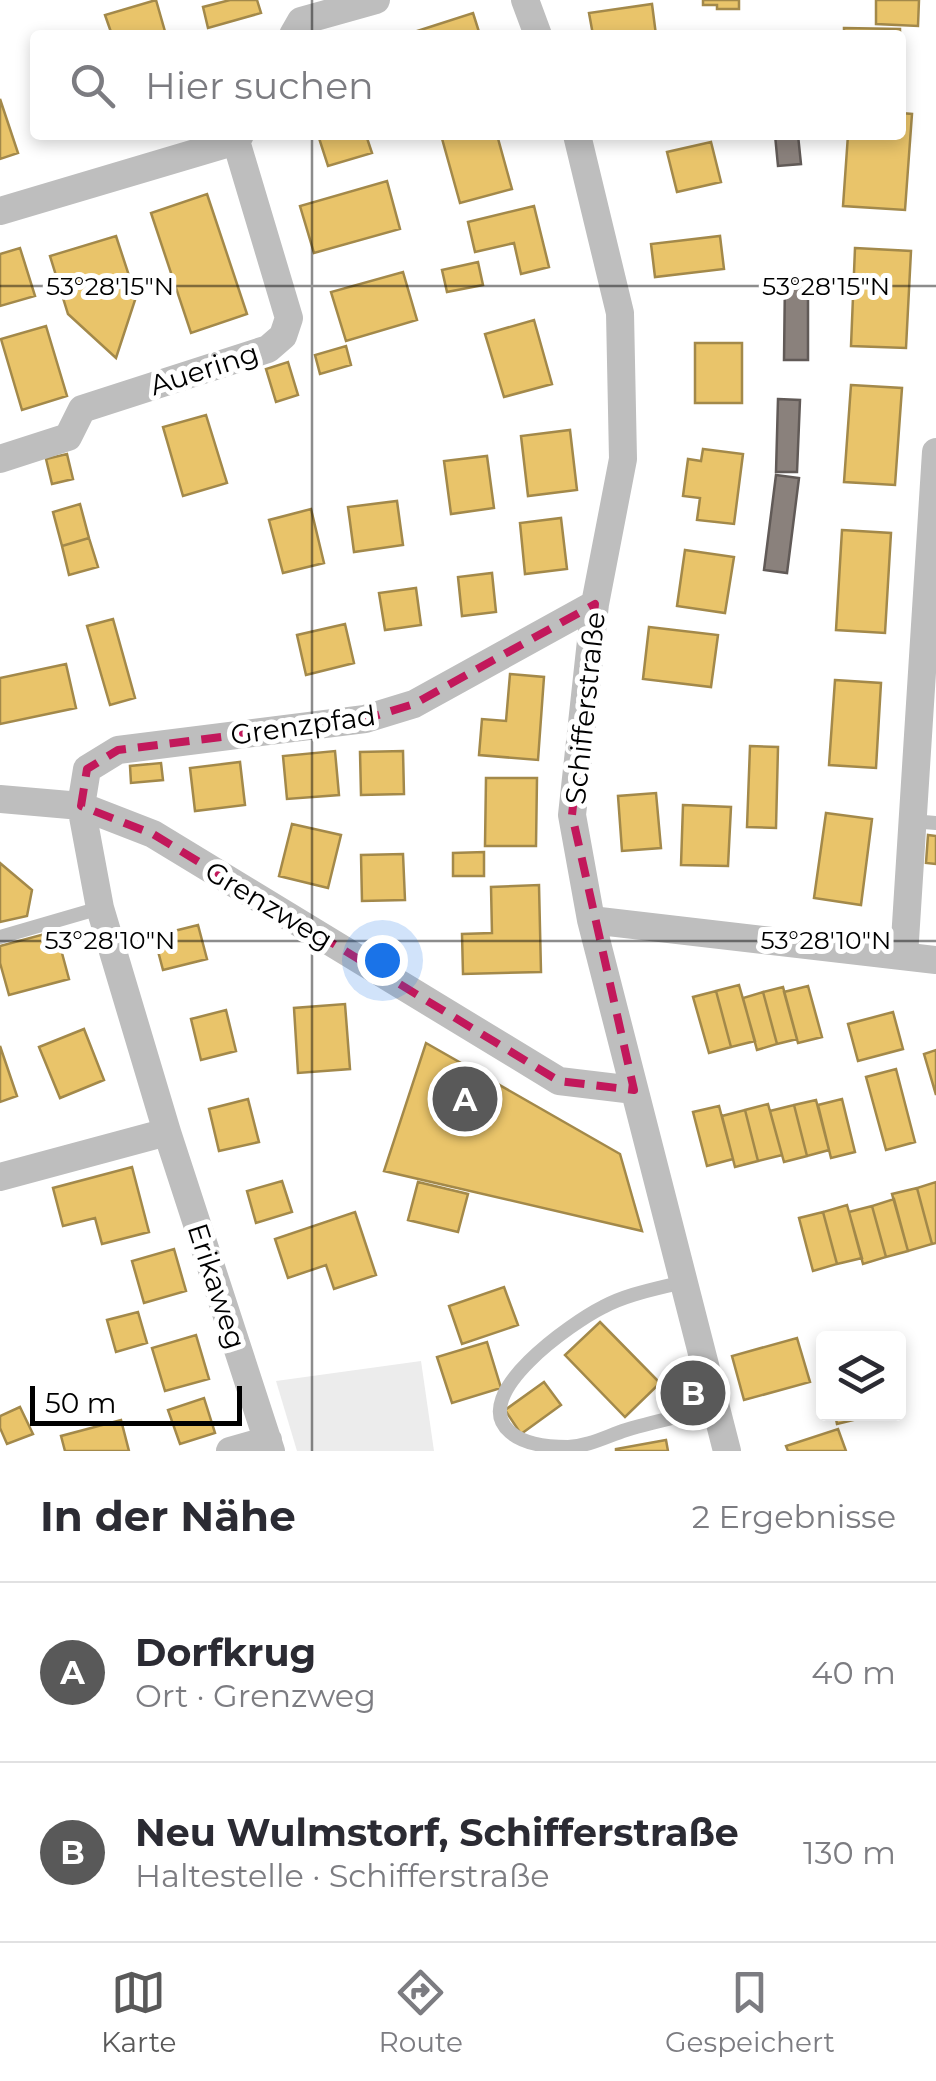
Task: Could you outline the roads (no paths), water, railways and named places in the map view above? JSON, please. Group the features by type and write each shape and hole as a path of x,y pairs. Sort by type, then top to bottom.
{"street":[{"path":"297,30 301,22 376,0"},
{"path":"525,0 536,30"},
{"name":"Auering","path":"0,211 231,140"},
{"name":"Auering","path":"0,459 68,437 82,409 268,349 283,336 289,318 239,140"},
{"name":"Schifferstraße","path":"578,140 620,313 623,460 595,604 572,815 591,920 726,1451"},
{"path":"904,956 924,822 936,452"},
{"name":"Grenzpfad","path":"81,806 88,769 118,750 366,720 414,704 595,604"},
{"name":"Grenzweg","path":"0,800 81,806 153,834 559,1081 634,1090"},
{"name":"Erikaweg","path":"81,806 100,908 167,1132 270,1446 230,1451"},
{"path":"591,920 936,960"},
{"path":"0,1177 167,1132"}],"lane":[{"path":"0,938 100,908"},
{"path":"683,1282 603,1307 572,1327 510,1383 498,1408 501,1421 518,1438 572,1447 716,1408"}],"place":[{"name":"Dorfkrug","path":"465,1099"},
{"name":"Neu Wulmstorf, Schifferstraße","path":"693,1393"}]}
